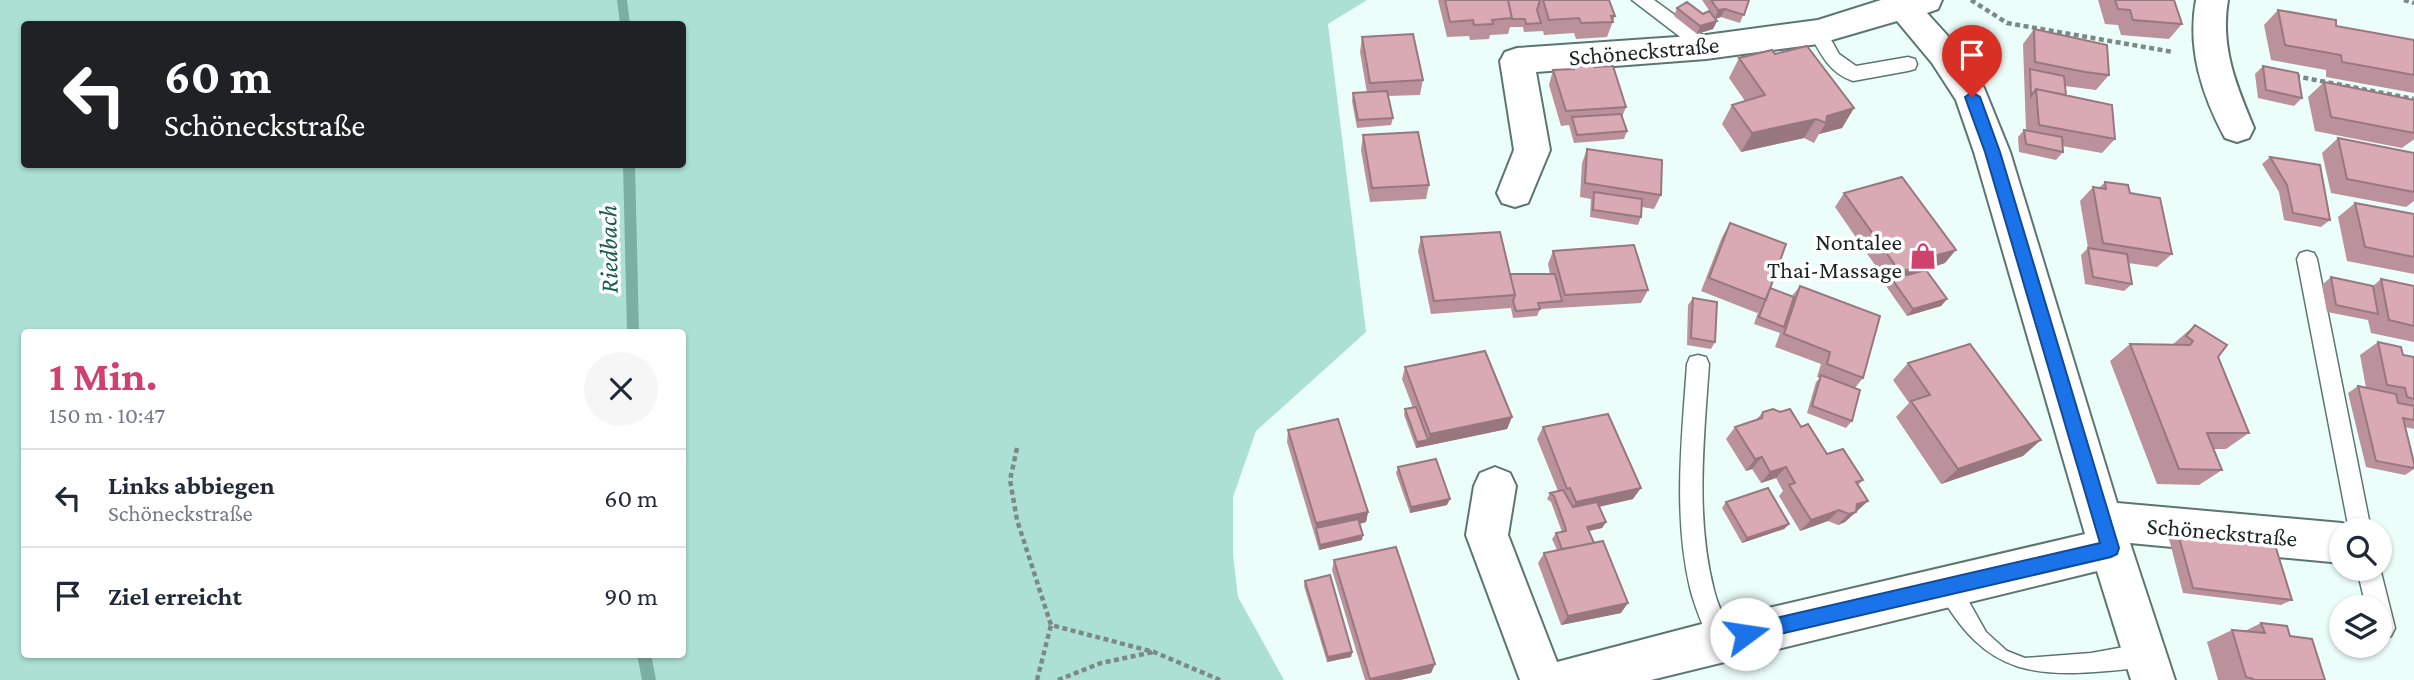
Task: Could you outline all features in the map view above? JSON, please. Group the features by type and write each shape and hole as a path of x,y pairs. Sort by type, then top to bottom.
{"street":[{"path":"2212,0 2209,11 2209,59 2237,128"},
{"name":"Schöneckstraße","path":"1515,193 1532,150 1517,61 1706,47 1818,32 1910,3 1972,97 1992,152 2106,535 2149,667"},
{"path":"1495,486 1487,535 1542,680"},
{"name":"Schöneckstraße","path":"1568,680 1947,585 2106,535 2329,543"}],"lane":[{"path":"1641,0 1706,47"},
{"path":"1818,32 1832,59 1853,74 1908,64"},
{"path":"2307,260 2358,518"},
{"path":"1698,364 1691,466 1695,547 1703,591 1721,640"},
{"path":"1947,585 1978,640 1999,659 2025,670 2091,665 2149,667"}],"path":[{"path":"1971,0 2007,23 2176,52"},
{"path":"2403,0 2414,2"},
{"path":"2294,76 2414,99"},
{"path":"1017,448 1010,480 1017,520 1051,625 1037,680"},
{"path":"1051,625 1154,652 1220,680"},
{"path":"1058,680 1101,663 1154,652"}],"green space":[{"path":"0,0 1367,0 1328,24 1366,332 1256,431 1233,497 1233,555 1238,597 1284,680 0,680"}],"building":[{"path":"1445,0 1508,0 1512,18 1492,20 1493,24 1474,25 1473,20 1450,22"},
{"path":"1508,0 1540,0 1537,10 1541,23 1526,24 1525,19 1512,19"},
{"path":"1543,0 1609,0 1615,16 1611,16 1613,22 1581,23 1579,18 1549,20"},
{"path":"1711,0 1749,0 1744,15 1725,9 1718,10"},
{"path":"2115,0 2174,0 2182,24 2133,20 2130,10 2118,9"},
{"path":"1687,2 1703,14 1709,11 1717,21 1700,26 1677,8"},
{"path":"2278,10 2336,20 2336,26 2414,40 2414,75 2342,62 2341,55 2285,45"},
{"path":"2034,29 2107,45 2109,75 2035,62"},
{"path":"1413,34 1423,80 1370,83 1362,37"},
{"path":"1807,46 1854,108 1827,116 1826,123 1816,119 1752,133 1732,105 1765,95 1739,58 1772,50 1775,54"},
{"path":"1593,65 1613,66 1626,107 1566,111 1553,70"},
{"path":"2263,66 2298,73 2302,98 2266,90"},
{"path":"2030,69 2064,76 2066,95 2036,89 2031,96"},
{"path":"2324,82 2414,100 2414,133 2331,117"},
{"path":"2036,89 2112,105 2115,139 2039,125"},
{"path":"1387,91 1393,118 1358,120 1353,93"},
{"path":"1621,114 1627,131 1577,135 1572,117"},
{"path":"2024,130 2062,137 2063,152 2026,144"},
{"path":"1418,132 1429,185 1372,188 1363,135"},
{"path":"2338,138 2414,153 2414,192 2347,179"},
{"path":"1587,149 1662,160 1661,195 1585,183"},
{"path":"2270,157 2320,165 2330,220 2293,213 2287,185"},
{"path":"1902,177 1956,250 1926,258 1931,263 1900,272 1844,193"},
{"path":"2105,182 2128,185 2130,193 2160,198 2172,254 2103,243 2093,187 2106,189"},
{"path":"1594,192 1642,199 1641,217 1593,210"},
{"path":"2355,203 2414,214 2414,257 2365,247"},
{"path":"1730,223 1786,244 1766,300 1709,278"},
{"path":"1500,232 1515,295 1434,301 1421,237"},
{"path":"1634,245 1648,290 1565,295 1553,251"},
{"path":"2088,248 2127,254 2132,284 2093,277"},
{"path":"1926,270 1947,299 1913,309 1892,279"},
{"path":"1510,274 1555,274 1562,301 1538,303 1540,309 1516,311"},
{"path":"2331,277 2373,286 2378,314 2336,305"},
{"path":"2381,279 2414,286 2414,326 2389,320"},
{"path":"1800,286 1880,316 1863,378 1827,364 1830,352 1784,334"},
{"path":"1770,288 1794,297 1784,327 1759,317"},
{"path":"1693,298 1717,302 1715,342 1691,338"},
{"path":"2195,325 2227,345 2218,357 2249,433 2207,433 2222,470 2179,469 2130,344 2190,345 2193,341 2186,336"},
{"path":"2378,342 2401,347 2403,355 2414,357 2414,399 2407,397 2405,388 2387,385"},
{"path":"1970,344 2041,440 1958,469 1911,401 1930,395 1908,363"},
{"path":"1485,351 1512,417 1430,434 1405,367"},
{"path":"1821,375 1860,390 1852,421 1812,406"},
{"path":"2358,386 2396,394 2398,403 2414,406 2414,420 2403,418 2414,468 2376,461"},
{"path":"1416,407 1428,440 1417,442 1405,409"},
{"path":"1773,409 1780,412 1790,409 1801,427 1808,424 1827,454 1843,449 1863,480 1856,482 1868,501 1857,504 1856,512 1849,514 1839,510 1811,520 1789,485 1795,483 1786,467 1770,472 1762,457 1755,459 1735,427 1762,418 1763,412"},
{"path":"1608,414 1641,488 1576,502 1570,488 1567,489 1543,427"},
{"path":"1338,419 1368,512 1316,523 1288,430"},
{"path":"1436,459 1450,499 1411,507 1398,467"},
{"path":"1768,488 1789,524 1747,538 1726,502"},
{"path":"1563,490 1573,507 1597,502 1606,522 1587,527 1594,543 1562,549 1556,533 1566,531 1565,526 1554,496 1550,493"},
{"path":"1358,519 1363,535 1320,545 1316,528"},
{"path":"2178,534 2275,545 2292,600 2193,588"},
{"path":"1603,541 1628,603 1568,616 1544,553"},
{"path":"1396,547 1435,664 1370,679 1334,560"},
{"path":"1330,575 1352,652 1328,657 1305,581"},
{"path":"2261,623 2287,626 2290,636 2312,639 2325,680 2254,680 2246,677 2232,630 2265,633"}],"waterway":[{"name":"Riedbach","path":"622,0 625,21"},
{"name":"Riedbach","path":"629,168 633,329"},
{"name":"Riedbach","path":"645,658 649,680"}],"place":[{"name":"Nontalee Thai-Massage","path":"1923,256"}],"route":[{"path":"1746,634 2111,548 1992,152 1972,97"}]}
